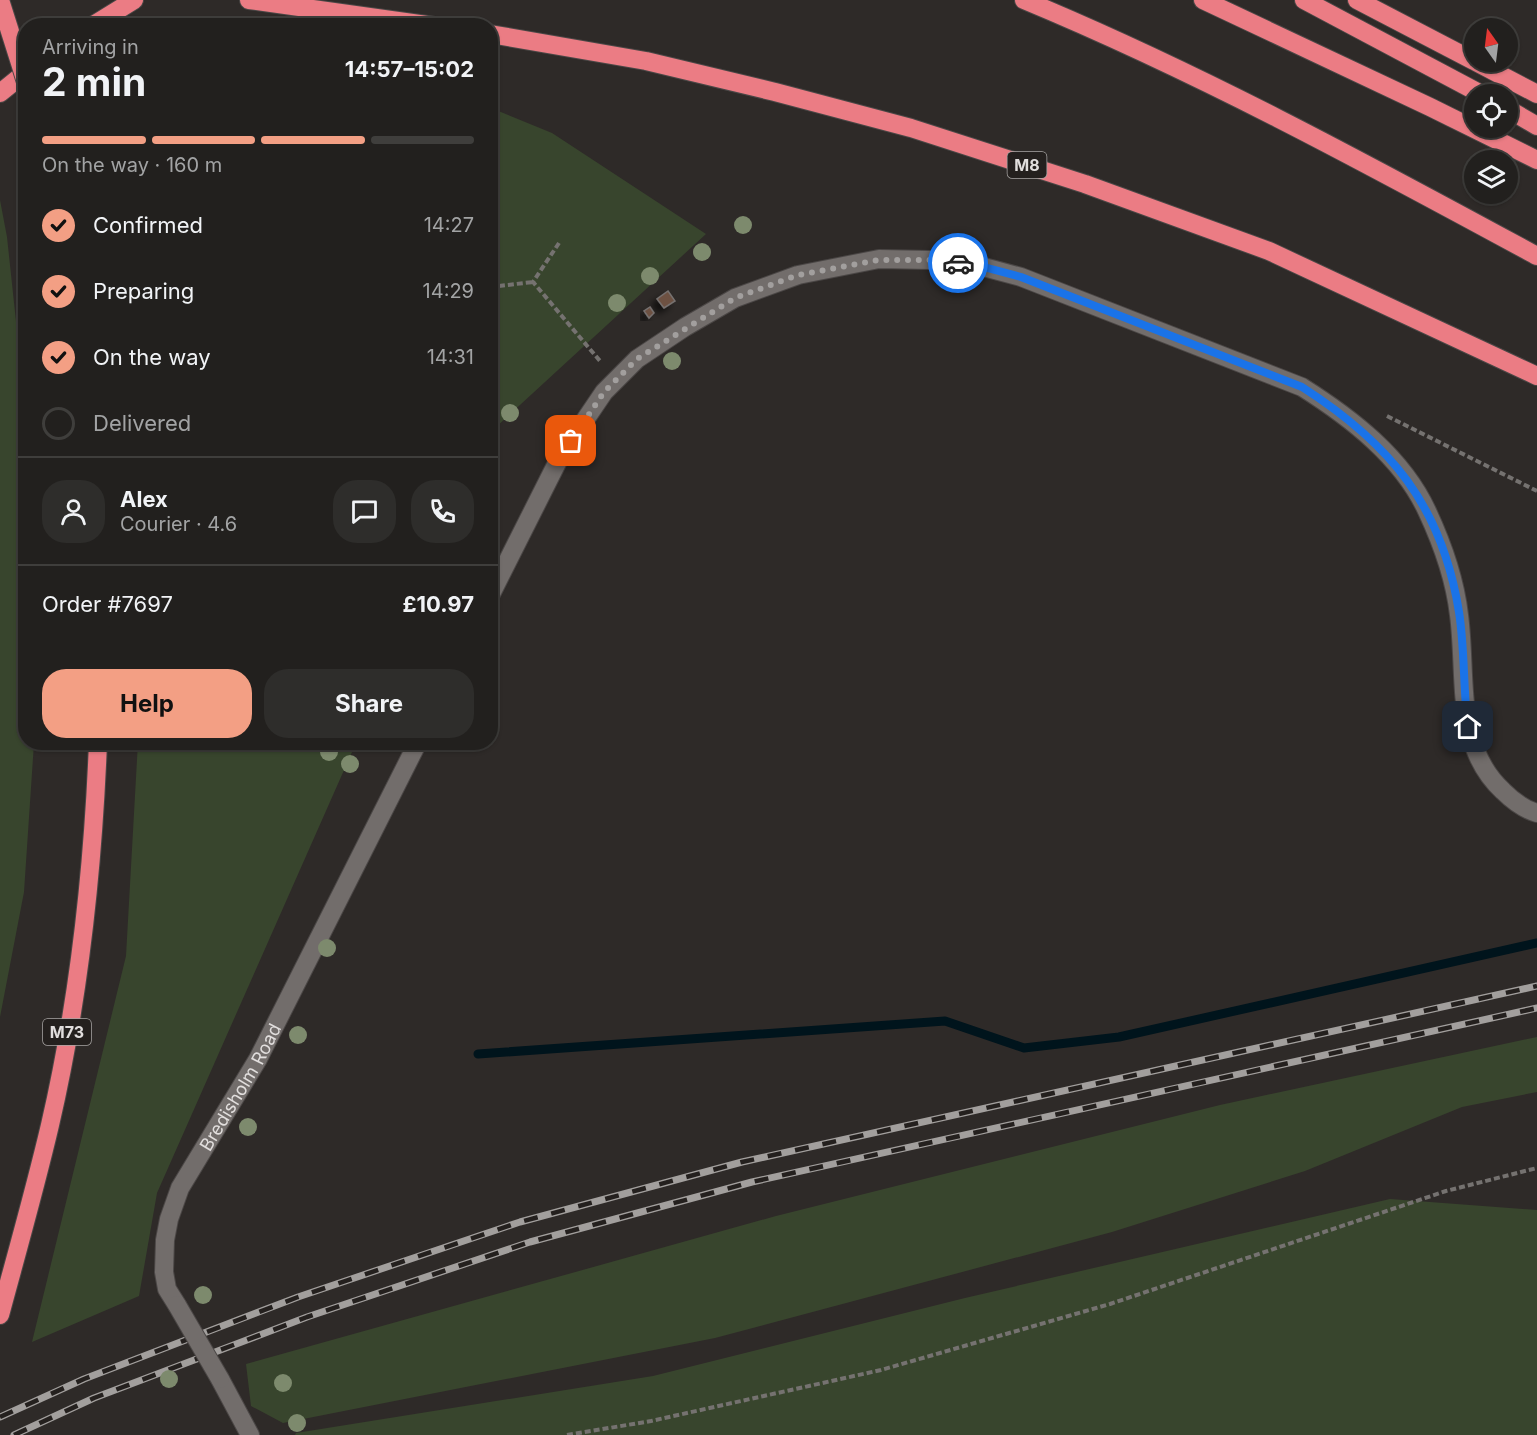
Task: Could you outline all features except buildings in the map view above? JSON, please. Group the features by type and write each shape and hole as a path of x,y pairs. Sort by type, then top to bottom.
{"highway":[{"path":"0,0 18,57"},
{"path":"105,18 134,0"},
{"path":"249,0 377,18"},
{"path":"1024,0 1219,89 1537,256"},
{"path":"1203,0 1430,106 1537,160"},
{"path":"1304,0 1464,85"},
{"path":"1357,0 1464,55"},
{"name":"M8","path":"498,35 646,61 775,92 911,128 1074,180 1269,251 1537,376"},
{"path":"0,81 18,71"},
{"path":"1496,72 1537,94"},
{"path":"0,93 18,78"},
{"path":"1518,115 1537,126"},
{"name":"M73","path":"0,1315 50,1124 77,982 94,832 98,750"}],"street":[{"path":"498,580 560,457 604,392 637,359 735,298 798,275 879,260 931,260 980,266 1021,277 1302,387 1337,409 1365,433 1416,491 1443,550 1459,612 1468,727 1476,756 1487,774 1516,804 1537,813"},
{"name":"Bredisholm Road","path":"250,1435 167,1289 164,1272 165,1240 169,1219 180,1188 258,1059 414,750"}],"path":[{"path":"498,286 533,282 559,243"},
{"path":"533,282 616,380"},
{"path":"1384,415 1537,491"},
{"path":"567,1435 651,1421 881,1370 1110,1304 1446,1191 1537,1168"}],"green space":[{"path":"498,111 552,133 706,234 498,425"},
{"path":"0,200 7,237 18,340 18,750 34,750 24,892 0,1017"},
{"path":"138,750 353,750 157,1193 139,1296 32,1342 126,956"},
{"path":"1537,1037 1537,1092 1462,1107 1305,1171 1112,1232 715,1338 283,1423 251,1406 246,1364 776,1216 1220,1105"},
{"path":"1390,1199 1537,1210 1537,1435 295,1435 296,1433 653,1376 965,1298"}],"waterway":[{"path":"478,1054 945,1021 1024,1048 1119,1037 1537,943"}],"railway":[{"path":"0,1417 84,1379 298,1297 520,1222 742,1162 1537,986"},
{"path":"14,1435 94,1398 307,1317 530,1242 752,1182 1537,1008"}],"way so far":[{"path":"571,441 604,392 637,359 685,327 735,298 798,275 834,267 879,260 931,260 958,263"}],"route":[{"path":"958,263 980,266 1021,277 1302,387 1337,409 1365,433 1416,491 1443,550 1459,612 1468,727"}]}
